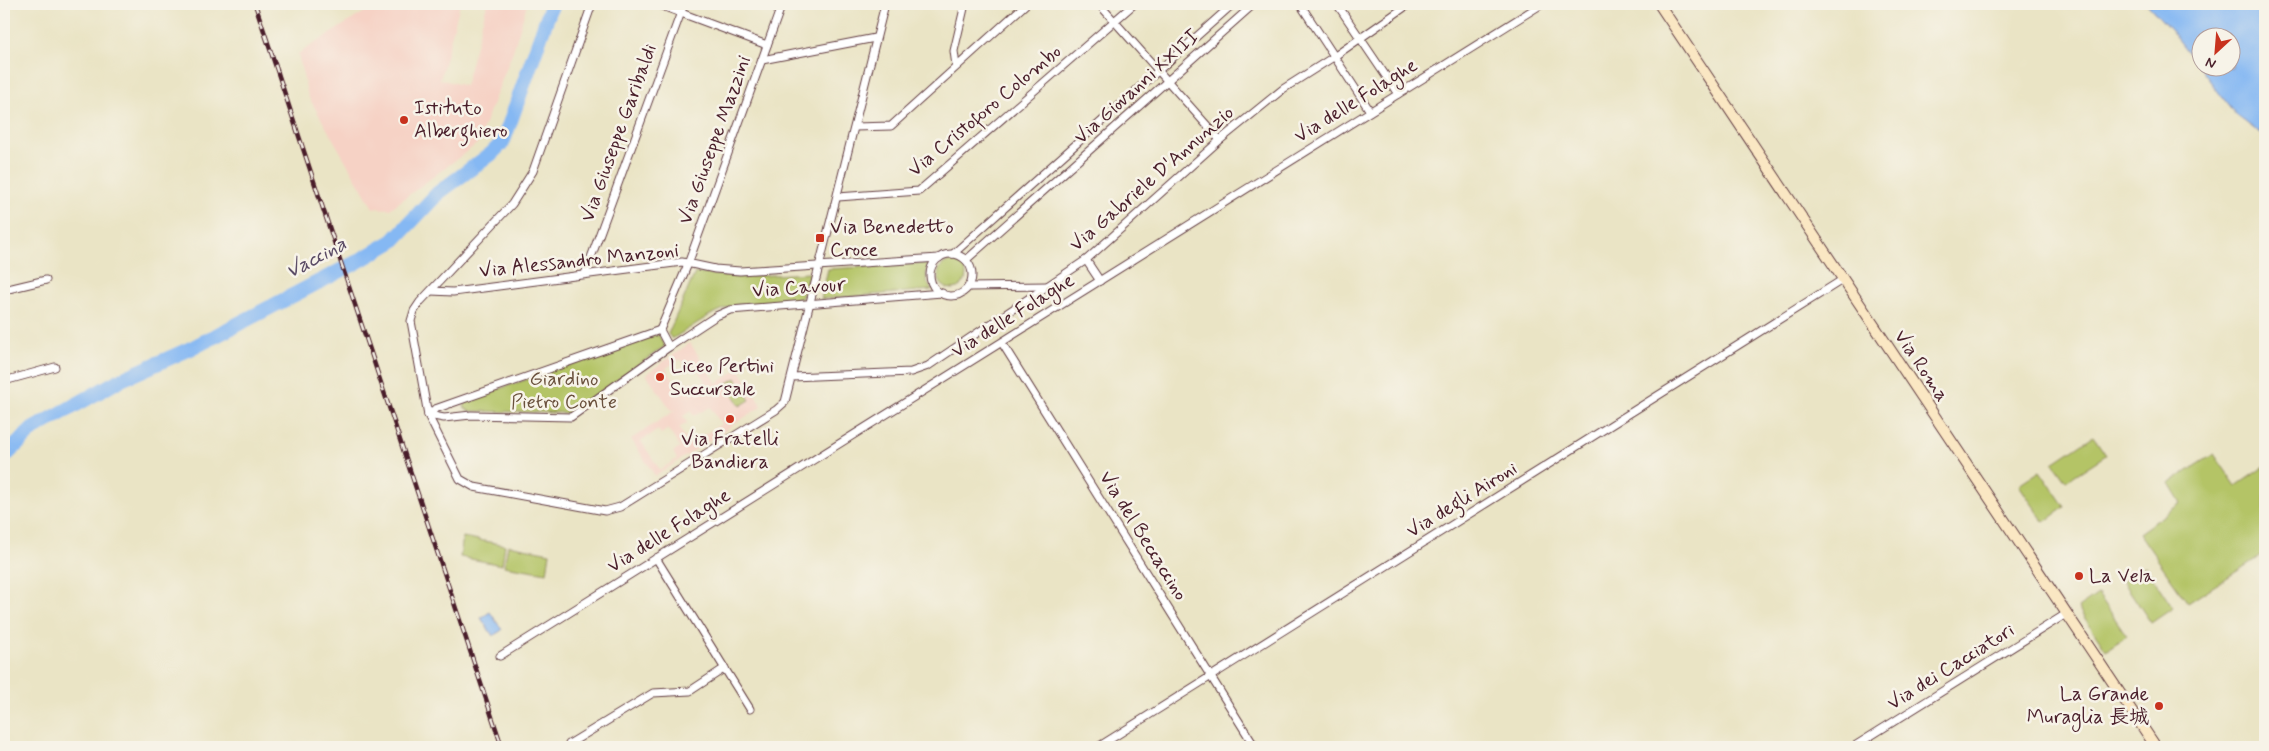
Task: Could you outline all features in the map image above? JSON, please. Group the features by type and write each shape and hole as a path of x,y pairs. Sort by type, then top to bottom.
{"street":[{"path":"592,4 539,156 526,184 512,204 417,306 411,321 428,415 456,472 466,484 594,510 610,511 620,507 776,410 787,398 885,4"},
{"path":"657,4 767,45"},
{"name":"Via Giuseppe Garibaldi","path":"584,274 684,4"},
{"name":"Via Giuseppe Mazzini","path":"660,330 688,264 782,4"},
{"path":"956,66 954,51 965,4"},
{"path":"855,126 891,126 1026,4"},
{"path":"1099,4 1220,140"},
{"name":"Via Cristoforo Colombo","path":"838,197 919,191 1134,4"},
{"name":"Via Giovanni XXIII","path":"953,254 1233,4"},
{"name":"Via Giovanni XXIII","path":"966,260 1254,4"},
{"path":"1300,4 1370,111"},
{"path":"1337,4 1398,94"},
{"name":"Via Gabriele D'Annunzio","path":"792,377 922,370 1086,260 1220,140 1283,89 1335,56 1359,37 1409,4"},
{"name":"Via delle Folaghe","path":"500,656 1542,4"},
{"name":"Via Roma","path":"1659,4 2156,747"},
{"path":"762,60 875,38"},
{"path":"1054,164 1063,174"},
{"path":"953,254 966,260 972,270 972,276 968,287 953,296 942,293 932,283 930,276 931,269 939,258 953,254"},
{"name":"Via Alessandro Manzoni","path":"431,291 453,292 682,262 716,269 740,271 939,258"},
{"path":"1086,260 1100,281"},
{"path":"4,290 46,280"},
{"name":"Via degli Aironi","path":"1098,747 1842,280"},
{"path":"968,287 1048,286"},
{"name":"Via Cavour","path":"428,415 444,418 471,415 569,417 669,347 716,316 730,310 942,293"},
{"path":"428,415 435,409 660,330 669,347"},
{"name":"Via del Beccaccino","path":"1002,343 1255,747"},
{"path":"4,381 55,367"},
{"path":"656,558 750,709"},
{"name":"Via dei Cacciatori","path":"1853,747 2066,614"},
{"path":"568,747 569,744 653,693 690,691 725,668"}],"shaded area":[{"name":"Istituto Alberghiero","path":"377,4 460,4 440,79 465,86 487,4 527,4 513,51 477,144 390,209 373,208 308,96 298,54"},
{"name":"Via Fratelli Bandiera","path":"690,343 717,383 739,369 762,406 655,476 631,439 677,409 672,411 646,374","holes":["681,359 685,365 693,361 705,381 697,385 695,382 692,384 691,381 679,388 666,368","710,407 721,424 689,444 679,428 687,423 683,416 691,411 693,415","668,429 680,448 673,452 677,459 660,470 641,441 658,430 661,434"]}],"green space":[{"path":"952,261 962,265 966,275 962,285 952,289 942,285 938,275 942,265"},
{"path":"929,263 926,277 932,290 821,299 828,269"},
{"path":"695,273 736,277 810,273 801,299 731,306 710,315 672,339 668,334"},
{"name":"Giardino Pietro Conte","path":"658,334 665,346 570,413 469,411 464,407 467,400"},
{"path":"736,378 750,400 740,406 726,384"},
{"path":"2093,436 2106,455 2066,481 2053,463"},
{"path":"2214,454 2236,486 2265,466 2265,553 2188,603 2139,533 2181,503 2169,483"},
{"path":"2040,471 2065,507 2044,522 2019,485"},
{"path":"463,537 505,545 502,565 460,557"},
{"path":"508,545 550,553 547,573 504,566"},
{"path":"2145,566 2173,608 2151,623 2123,581"},
{"path":"2098,594 2127,636 2106,650 2078,608"}],"water":[{"path":"2147,4 2265,4 2265,137 2236,115 2208,78 2242,78 2242,28 2192,28 2192,57 2171,30"},
{"path":"490,612 502,630 493,636 481,618"}],"waterway":[{"name":"Vaccina","path":"4,457 33,429 118,381 194,347 357,262 393,241 438,193 491,154 503,142 552,4"}],"railway":[{"path":"255,4 502,747"}],"place":[{"name":"Istituto Alberghiero","path":"404,120"},
{"name":"Via Benedetto Croce","path":"820,238"},
{"name":"Liceo Pertini Succursale","path":"660,377"},
{"name":"Via Fratelli Bandiera","path":"730,419"},
{"name":"La Vela","path":"2079,576"},
{"name":"La Grande Muraglia 長城","path":"2159,706"}]}
